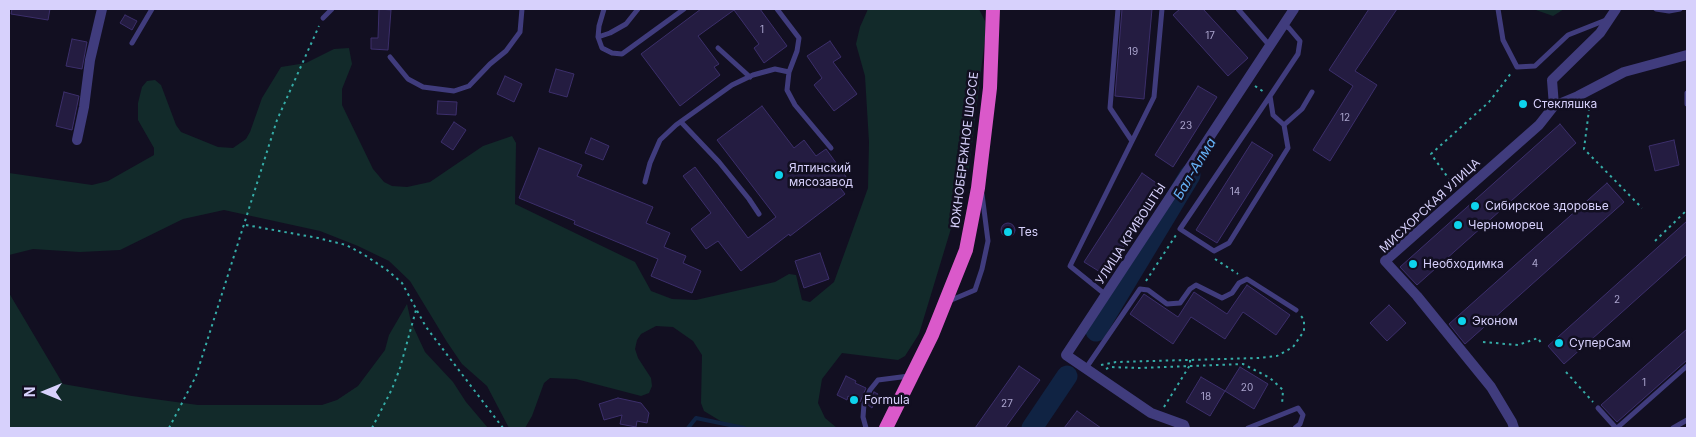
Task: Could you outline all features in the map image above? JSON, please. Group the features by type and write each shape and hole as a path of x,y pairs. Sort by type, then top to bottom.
{"highway":[{"name":"ЮЖНОБЕРЕЖНОЕ ШОССЕ","path":"887,428 928,349 968,252 981,188 992,85 994,9"},
{"name":"ЮЖНОБЕРЕЖНОЕ ШОССЕ","path":"887,428 941,314 966,250 978,188 990,88 994,9"}],"street":[{"path":"76,140 84,107 90,60 102,9"},
{"name":"УЛИЦА КРИВОШТЫ","path":"1185,428 1184,425 1158,416 1066,355 1247,80 1270,46 1286,27 1294,9"},
{"path":"1616,9 1600,33 1552,80 1554,106 1624,72 1687,55"},
{"name":"МИСХОРСКАЯ УЛИЦА","path":"1514,428 1492,387 1417,296 1385,262 1539,124 1554,106"}],"lane":[{"path":"132,43 152,9"},
{"path":"323,18 332,9"},
{"path":"390,57 408,80 423,87 454,91 469,86 490,64 506,51 520,32 522,9"},
{"path":"604,9 598,37 602,48 612,53 622,54 684,9"},
{"path":"598,37 626,24 638,9"},
{"path":"777,9 799,38 797,51 789,72 787,90 795,105 831,148"},
{"path":"1118,9 1110,108 1132,141"},
{"path":"1107,295 1070,266 1154,97 1162,9"},
{"path":"1238,9 1270,46"},
{"path":"1498,9 1503,40 1517,66 1535,66 1568,35 1609,19"},
{"path":"1656,9 1680,9"},
{"path":"1270,96 1273,114 1284,124 1288,148 1229,243 1214,250 1180,229 1298,54 1300,41 1286,27"},
{"path":"718,48 750,77"},
{"path":"646,182 650,163 660,140 681,122 732,85 775,68 789,72"},
{"path":"1284,124 1302,109 1312,92"},
{"path":"1687,92 1687,104"},
{"path":"681,122 719,162 759,214"},
{"path":"948,302 974,290 982,269 988,241 981,188"},
{"path":"1090,371 1140,289 1148,290 1167,304 1180,303 1190,289 1196,285 1222,298 1232,293 1239,283 1247,279 1296,310"},
{"path":"1598,408 1616,428 1687,366"},
{"path":"866,428 863,417 864,404 870,390 878,380 912,375"},
{"path":"1248,428 1298,408 1303,415 1300,424 1296,428"},
{"path":"1673,428 1687,420"}],"path":[{"path":"169,428 196,376 277,120 323,18"},
{"path":"1460,194 1431,154 1489,102 1517,66"},
{"path":"1247,80 1270,96"},
{"path":"1592,89 1584,149 1642,208"},
{"path":"1655,241 1687,210"},
{"path":"245,225 346,245 364,254 387,270 402,283 430,333 504,428"},
{"path":"1140,289 1180,229"},
{"path":"372,428 392,389 400,368 416,310"},
{"path":"1090,371 1116,362 1277,356 1292,347 1304,330 1304,320 1296,310"},
{"path":"1483,342 1518,345 1538,338 1541,344"},
{"path":"1158,416 1190,365 1190,359"},
{"path":"1090,371 1110,368 1243,364 1270,378 1283,390 1281,414"},
{"path":"1566,372 1598,408"}],"green space":[{"path":"868,9 979,9 985,21 985,38 969,169 919,334 905,356 898,360 842,353 822,379 818,403 825,418 837,428 732,428 704,411 701,403 702,355 693,341 673,327 656,326 641,334 635,349 638,358 651,378 652,386 649,393 641,396 576,379 550,378 544,383 532,416 525,428 509,428 487,386 462,364 410,281 389,261 320,231 224,210 183,219 120,250 80,252 33,249 9,255 9,173 92,185 108,181 154,155 154,148 138,120 138,103 142,87 147,81 155,80 161,85 176,125 181,132 218,147 233,148 246,139 262,98 281,67 306,63 334,49 349,48 352,64 342,89 342,105 373,169 384,182 392,186 407,187 430,182 483,146 512,136 516,143 515,204 635,262 651,291 672,299 696,300 775,282 789,274 796,275 802,300 810,302 834,282 868,188 869,142 865,76 856,44 860,27"},
{"path":"1533,9 1564,9 1553,16"},
{"path":"9,293 63,384 198,405 322,405 337,400 358,386 385,350 389,335 407,304 411,322 425,352 453,382 466,402 488,428 9,428"}],"building":[{"path":"12,9 50,9 48,20 11,14"},
{"path":"379,9 391,10 388,50 371,49 371,38 378,38"},
{"path":"701,9 760,9 787,46 764,63 754,48 759,44 734,10 698,36 719,64 714,67 720,75 680,106 641,54"},
{"path":"1122,9 1152,9 1144,99 1115,96"},
{"path":"1180,9 1203,9 1248,58 1228,76 1173,15"},
{"path":"1369,9 1397,9 1355,71 1377,85 1330,161 1313,150 1353,86 1329,70"},
{"path":"125,15 137,21 132,30 120,23"},
{"path":"72,39 87,42 82,69 66,66"},
{"path":"830,41 841,57 833,62 857,94 834,111 814,85 822,78 807,56"},
{"path":"556,69 574,74 567,97 549,92"},
{"path":"505,76 522,84 514,102 497,94"},
{"path":"1198,86 1217,97 1173,167 1155,155"},
{"path":"64,92 79,96 72,130 56,126"},
{"path":"438,101 457,102 456,115 437,114"},
{"path":"762,106 794,148 804,140 816,156 826,149 847,178 838,185 845,194 741,271 718,241 706,249 691,229 711,213 683,176 695,167 748,238 776,217 717,140"},
{"path":"454,122 466,130 453,150 441,142"},
{"path":"1560,124 1576,143 1417,285 1400,267"},
{"path":"591,138 609,146 603,160 585,153"},
{"path":"1674,140 1679,165 1655,171 1649,146"},
{"path":"1252,142 1273,155 1217,243 1196,230"},
{"path":"539,148 582,165 577,176 653,207 646,223 670,233 664,247 686,256 683,263 701,271 692,293 651,276 658,259 574,224 575,221 519,198"},
{"path":"1142,173 1162,187 1105,275 1084,262"},
{"path":"1607,183 1624,202 1465,344 1449,324"},
{"path":"1687,221 1687,254 1564,364 1548,346"},
{"name":"Tes","path":"1005,223 1011,223 1015,230 1011,237 1005,237 1001,233 1001,227"},
{"path":"820,253 829,279 804,288 795,261"},
{"path":"1247,285 1290,315 1276,335 1243,312 1225,339 1191,317 1173,344 1130,314 1144,294 1178,317 1194,292 1227,314"},
{"path":"1389,305 1406,323 1387,341 1370,323"},
{"path":"1687,329 1687,360 1617,422 1601,405"},
{"path":"1019,366 1040,380 1005,428 975,428"},
{"path":"1240,367 1268,384 1254,409 1225,391"},
{"path":"846,376 866,388 860,402 848,396 847,400 837,395"},
{"path":"1201,377 1225,391 1210,416 1186,402"},
{"path":"874,392 878,394 872,408 868,405"},
{"path":"618,398 641,403 649,413 647,423 637,421 636,427 620,424 622,415 604,420 599,404"},
{"path":"1077,411 1101,428 1064,428"}],"waterway":[{"name":"Бал-Алма","path":"1096,331 1190,175"},
{"name":"Бал-Алма","path":"1032,428 1067,376"},
{"name":"Бал-Алма","path":"688,428 696,418 744,428"}],"place":[{"name":"Стекляшка","path":"1523,104"},
{"name":"Ялтинский мясозавод","path":"779,175"},
{"name":"Сибирское здоровье","path":"1475,206"},
{"name":"Черноморец","path":"1458,225"},
{"name":"Tes","path":"1008,232"},
{"name":"Необходимка","path":"1413,264"},
{"name":"Эконом","path":"1462,321"},
{"name":"СуперСам","path":"1559,343"},
{"name":"Formula","path":"854,400"}]}
